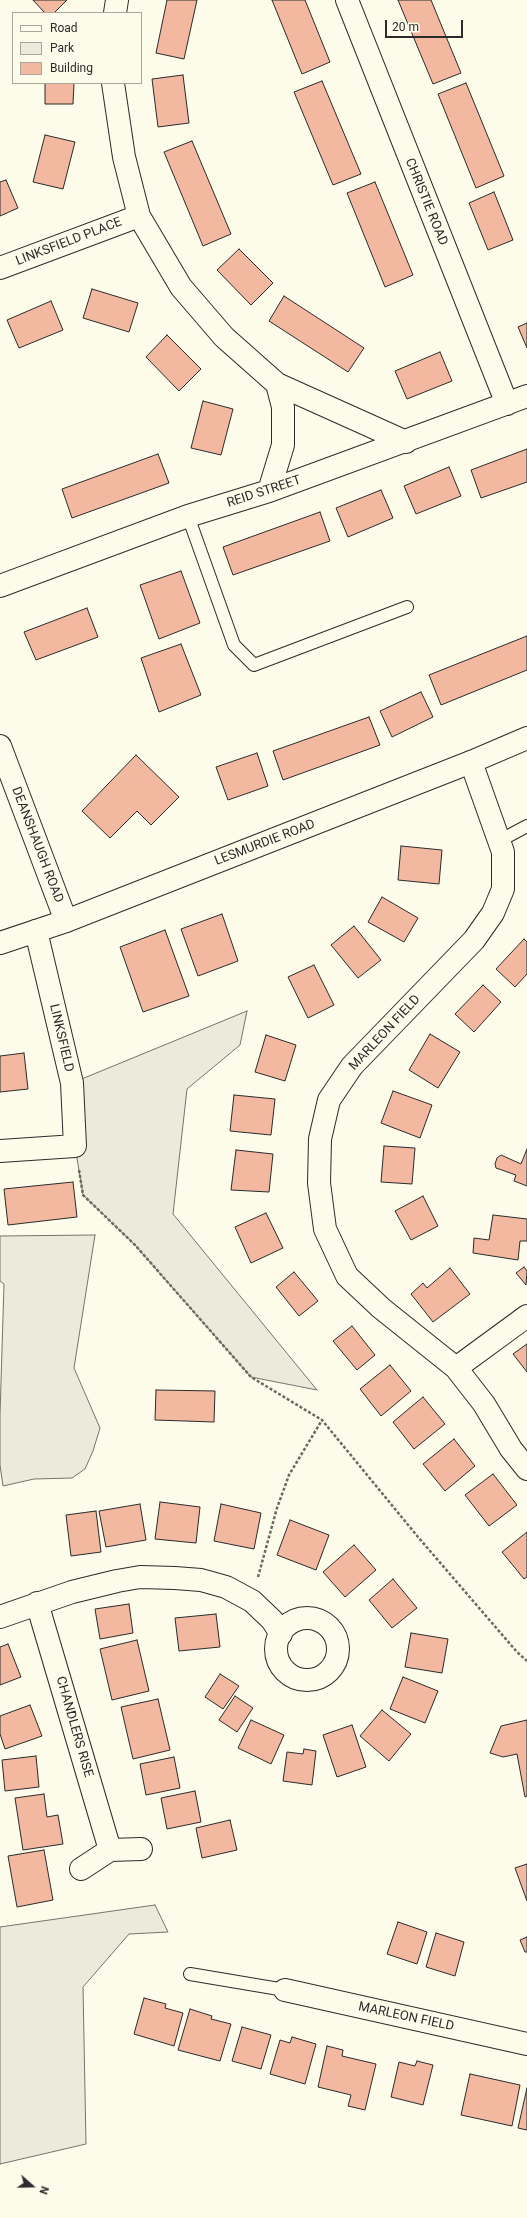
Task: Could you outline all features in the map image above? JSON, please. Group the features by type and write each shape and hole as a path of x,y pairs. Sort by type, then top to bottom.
{"street":[{"path":"115,12 117,0"},
{"name":"CHRISTIE ROAD","path":"347,0 507,404"},
{"path":"113,84 124,157 139,216 181,287 224,336 277,384 406,442"},
{"name":"LINKSFIELD PLACE","path":"0,268 139,216"},
{"path":"269,491 283,446 283,407 277,384"},
{"name":"REID STREET","path":"0,586 188,516 269,491 406,442 527,396"},
{"name":"LESMURDIE ROAD","path":"0,943 66,921 471,762 527,738"},
{"name":"DEANSHAUGH ROAD","path":"0,746 66,921"},
{"name":"MARLEON FIELD","path":"471,762 503,852 503,889 493,913 474,940 352,1066 329,1100 320,1139 319,1183 325,1229 347,1276 381,1308 456,1368 484,1404 511,1449 527,1469"},
{"name":"LINKSFIELD","path":"36,931 72,1082 75,1146"},
{"path":"0,1151 75,1146"},
{"path":"456,1368 527,1316"},
{"path":"0,1617 72,1592 140,1577 201,1580 226,1587 252,1601 272,1620 281,1634"},
{"name":"CHANDLERS RISE","path":"37,1603 110,1850"},
{"path":"81,1869 110,1850 141,1849"},
{"name":"MARLEON FIELD","path":"285,1990 527,2044"}],"lane":[{"path":"188,516 234,645 254,665 407,607"},
{"path":"499,841 527,826"},
{"path":"190,1974 285,1990"}],"path":[{"path":"75,1146 83,1195 135,1245 251,1377 322,1420 418,1537 517,1652 527,1661"},
{"path":"252,1601 277,1508 289,1475 322,1420"}],"green space":[{"path":"247,1011 240,1045 187,1089 173,1214 317,1390 251,1377 135,1245 83,1195 75,1146 72,1083"},
{"path":"95,1235 74,1368 100,1428 93,1451 85,1469 72,1478 34,1479 3,1486 0,1465 0,1415 4,1284 0,1281 0,1236"},
{"path":"155,1905 168,1932 129,1934 83,1987 86,2144 0,2164 0,1927"}],"building":[{"path":"33,0 67,0 55,12 44,12"},
{"path":"167,0 197,0 184,59 156,53"},
{"path":"272,0 305,0 330,62 302,74"},
{"path":"398,0 431,0 461,73 433,84"},
{"path":"183,75 189,123 158,127 152,79"},
{"path":"322,81 361,174 333,185 294,92"},
{"path":"466,83 504,176 476,188 438,94"},
{"path":"45,84 74,84 73,104 45,104"},
{"path":"45,135 75,142 63,189 33,182"},
{"path":"192,141 231,234 203,246 164,152"},
{"path":"6,180 18,208 0,216 0,182"},
{"path":"375,182 413,275 385,287 347,193"},
{"path":"494,192 513,240 488,250 469,203"},
{"path":"239,249 273,283 251,305 217,270"},
{"path":"92,289 138,303 129,332 83,318"},
{"path":"284,296 364,348 348,372 269,321"},
{"path":"51,301 63,330 19,348 7,320"},
{"path":"527,323 527,348 518,327"},
{"path":"167,335 201,369 179,391 146,357"},
{"path":"440,352 452,381 407,399 395,371"},
{"path":"203,401 233,409 221,455 191,448"},
{"path":"527,449 527,482 481,498 471,470"},
{"path":"158,454 169,483 72,518 62,489"},
{"path":"449,467 461,496 416,514 404,486"},
{"path":"381,490 393,518 348,537 336,508"},
{"path":"320,512 330,541 233,575 223,547"},
{"path":"181,571 200,623 159,639 140,585"},
{"path":"87,608 98,637 36,660 24,632"},
{"path":"527,636 527,670 441,705 429,675"},
{"path":"181,644 201,695 159,712 141,658"},
{"path":"421,692 433,717 392,737 380,711"},
{"path":"369,717 380,745 283,780 273,751"},
{"path":"257,753 268,786 228,800 216,767"},
{"path":"136,755 179,797 151,825 137,811 110,838 82,811"},
{"path":"401,846 442,850 439,884 398,880"},
{"path":"382,897 418,918 404,942 368,922"},
{"path":"222,914 238,961 198,976 181,929"},
{"path":"354,926 381,960 358,978 331,945"},
{"path":"165,930 189,996 143,1012 120,947"},
{"path":"524,939 527,942 527,974 515,987 496,969"},
{"path":"314,965 334,1005 308,1018 288,977"},
{"path":"483,985 501,1002 474,1032 455,1014"},
{"path":"430,1034 460,1052 438,1088 409,1070"},
{"path":"266,1035 296,1045 285,1081 255,1072"},
{"path":"24,1053 28,1089 0,1092 0,1056"},
{"path":"393,1091 432,1105 420,1138 381,1123"},
{"path":"234,1095 275,1099 271,1135 230,1131"},
{"path":"384,1146 415,1148 412,1184 381,1182"},
{"path":"527,1149 527,1186 514,1181 516,1175 496,1168 495,1164 497,1158 501,1155 521,1164"},
{"path":"236,1150 273,1154 269,1192 231,1190"},
{"path":"73,1182 77,1217 8,1225 4,1189"},
{"path":"423,1196 438,1226 411,1240 395,1211"},
{"path":"266,1213 283,1248 251,1263 235,1227"},
{"path":"493,1215 527,1219 527,1241 520,1241 518,1260 473,1253 474,1238 489,1240"},
{"path":"524,1267 527,1271 526,1285 516,1273"},
{"path":"450,1268 470,1294 433,1322 411,1294 423,1283 427,1288"},
{"path":"294,1272 318,1301 299,1316 276,1287"},
{"path":"352,1326 375,1355 357,1370 333,1341"},
{"path":"527,1344 527,1372 513,1354"},
{"path":"390,1365 411,1391 381,1416 360,1389"},
{"path":"156,1390 215,1391 214,1422 155,1420"},
{"path":"423,1397 445,1424 414,1449 393,1422"},
{"path":"454,1439 475,1466 445,1491 423,1464"},
{"path":"493,1474 517,1505 489,1526 465,1495"},
{"path":"160,1502 200,1507 196,1543 155,1539"},
{"path":"140,1504 146,1540 106,1547 99,1511"},
{"path":"221,1504 261,1513 254,1549 214,1541"},
{"path":"96,1511 101,1552 71,1556 66,1515"},
{"path":"290,1520 329,1535 316,1570 277,1555"},
{"path":"527,1532 527,1577 524,1579 502,1552"},
{"path":"354,1545 376,1570 345,1597 323,1572"},
{"path":"393,1579 417,1608 392,1628 369,1600"},
{"path":"129,1604 133,1633 100,1639 95,1609"},
{"path":"216,1614 220,1647 179,1651 175,1618"},
{"path":"411,1633 448,1639 442,1673 405,1667"},
{"path":"137,1640 149,1691 112,1700 100,1649"},
{"path":"8,1644 21,1677 0,1685 0,1647"},
{"path":"220,1674 239,1686 223,1709 205,1697"},
{"path":"403,1677 438,1691 425,1723 390,1709"},
{"path":"235,1696 253,1708 237,1732 219,1720"},
{"path":"158,1699 170,1750 133,1759 121,1707"},
{"path":"30,1705 42,1736 5,1749 0,1734 0,1716"},
{"path":"382,1710 411,1734 389,1761 360,1736"},
{"path":"251,1720 284,1735 271,1764 238,1748"},
{"path":"527,1720 527,1796 525,1797 517,1754 503,1757 490,1753 501,1726"},
{"path":"352,1725 366,1767 337,1777 323,1735"},
{"path":"304,1749 316,1751 312,1785 283,1781 287,1752 303,1754"},
{"path":"36,1756 39,1787 5,1791 2,1760"},
{"path":"174,1757 180,1788 146,1795 140,1764"},
{"path":"195,1791 201,1822 167,1829 161,1798"},
{"path":"44,1794 47,1817 58,1815 63,1844 23,1850 15,1798"},
{"path":"230,1820 237,1850 202,1858 196,1828"},
{"path":"44,1850 53,1900 17,1907 8,1856"},
{"path":"527,1864 527,1901 515,1868"},
{"path":"398,1922 427,1932 417,1964 387,1954"},
{"path":"436,1933 464,1942 455,1976 426,1967"},
{"path":"527,1937 527,1952 525,1952 520,1940"},
{"path":"144,1998 166,2004 165,2008 183,2013 174,2046 134,2034"},
{"path":"190,2009 212,2016 211,2019 231,2024 220,2061 178,2050"},
{"path":"242,2027 271,2035 261,2069 232,2061"},
{"path":"292,2037 316,2044 305,2084 270,2074 280,2040 290,2043"},
{"path":"327,2046 343,2050 342,2056 376,2064 365,2110 348,2106 351,2095 318,2087"},
{"path":"417,2061 433,2065 423,2105 391,2097 399,2062 415,2066"},
{"path":"470,2074 520,2085 512,2126 461,2115"},
{"path":"527,2088 527,2130 518,2128"}]}
